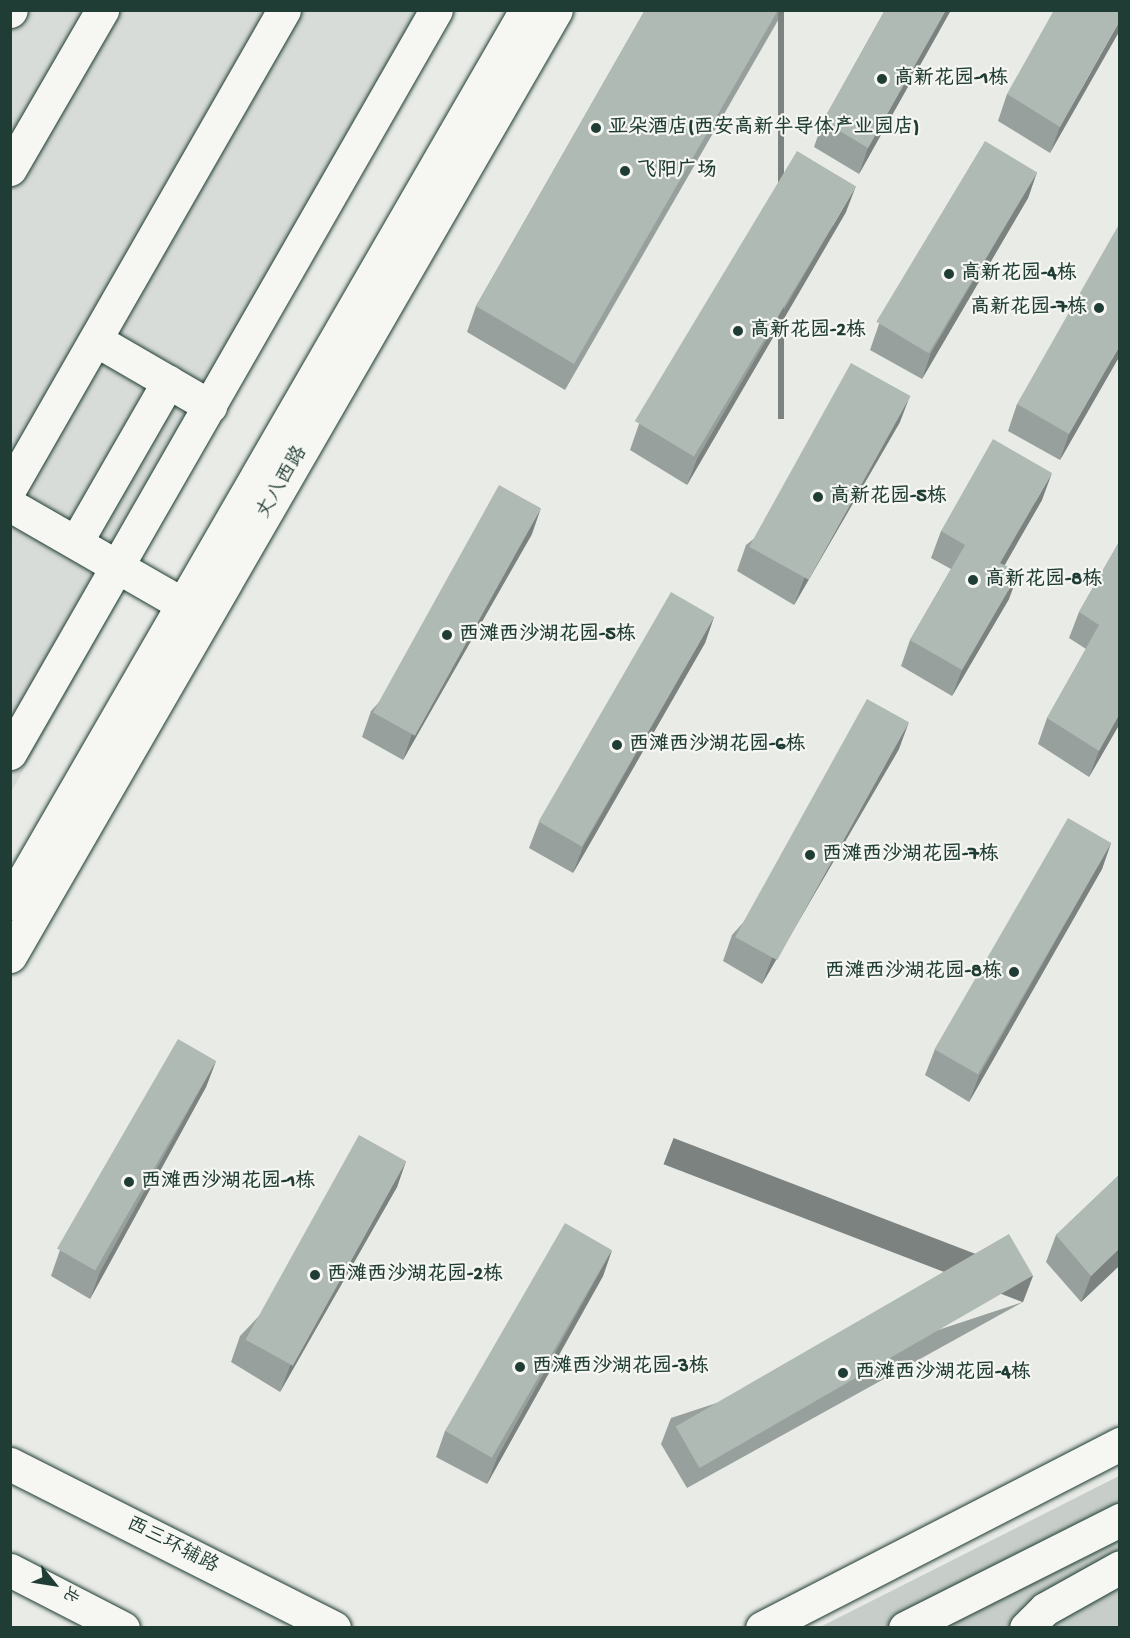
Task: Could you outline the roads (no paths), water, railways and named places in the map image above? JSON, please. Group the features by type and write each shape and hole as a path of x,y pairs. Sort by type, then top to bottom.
{"main road":[{"path":"10,169 102,10"},
{"path":"10,488 284,10"},
{"path":"10,753 436,10"},
{"name":"丈八西路","path":"10,956 194,610 526,10"},
{"name":"丈八西路","path":"10,903 194,610 556,10"},
{"path":"96,340 210,406"},
{"path":"76,542 168,382"},
{"path":"10,505 194,610"},
{"path":"762,1628 1119,1444"},
{"name":"西三环辅路","path":"10,1464 334,1628"},
{"path":"905,1628 1119,1520"},
{"path":"1026,1628 1045,1608 1119,1567"},
{"path":"10,1570 109,1620 137,1628"}],"place":[{"name":"高新花园-1栋","path":"882,79"},
{"name":"亚朵酒店(西安高新半导体产业园店)","path":"596,128"},
{"name":"飞阳广场","path":"625,171"},
{"name":"高新花园-4栋","path":"949,274"},
{"name":"高新花园-7栋","path":"1099,308"},
{"name":"高新花园-2栋","path":"738,331"},
{"name":"高新花园-5栋","path":"818,497"},
{"name":"高新花园-8栋","path":"973,580"},
{"name":"西滩西沙湖花园-5栋","path":"447,635"},
{"name":"西滩西沙湖花园-6栋","path":"617,745"},
{"name":"西滩西沙湖花园-7栋","path":"810,855"},
{"name":"西滩西沙湖花园-8栋","path":"1014,972"},
{"name":"西滩西沙湖花园-1栋","path":"129,1182"},
{"name":"西滩西沙湖花园-2栋","path":"315,1275"},
{"name":"西滩西沙湖花园-3栋","path":"520,1367"},
{"name":"西滩西沙湖花园-4栋","path":"843,1373"}]}
